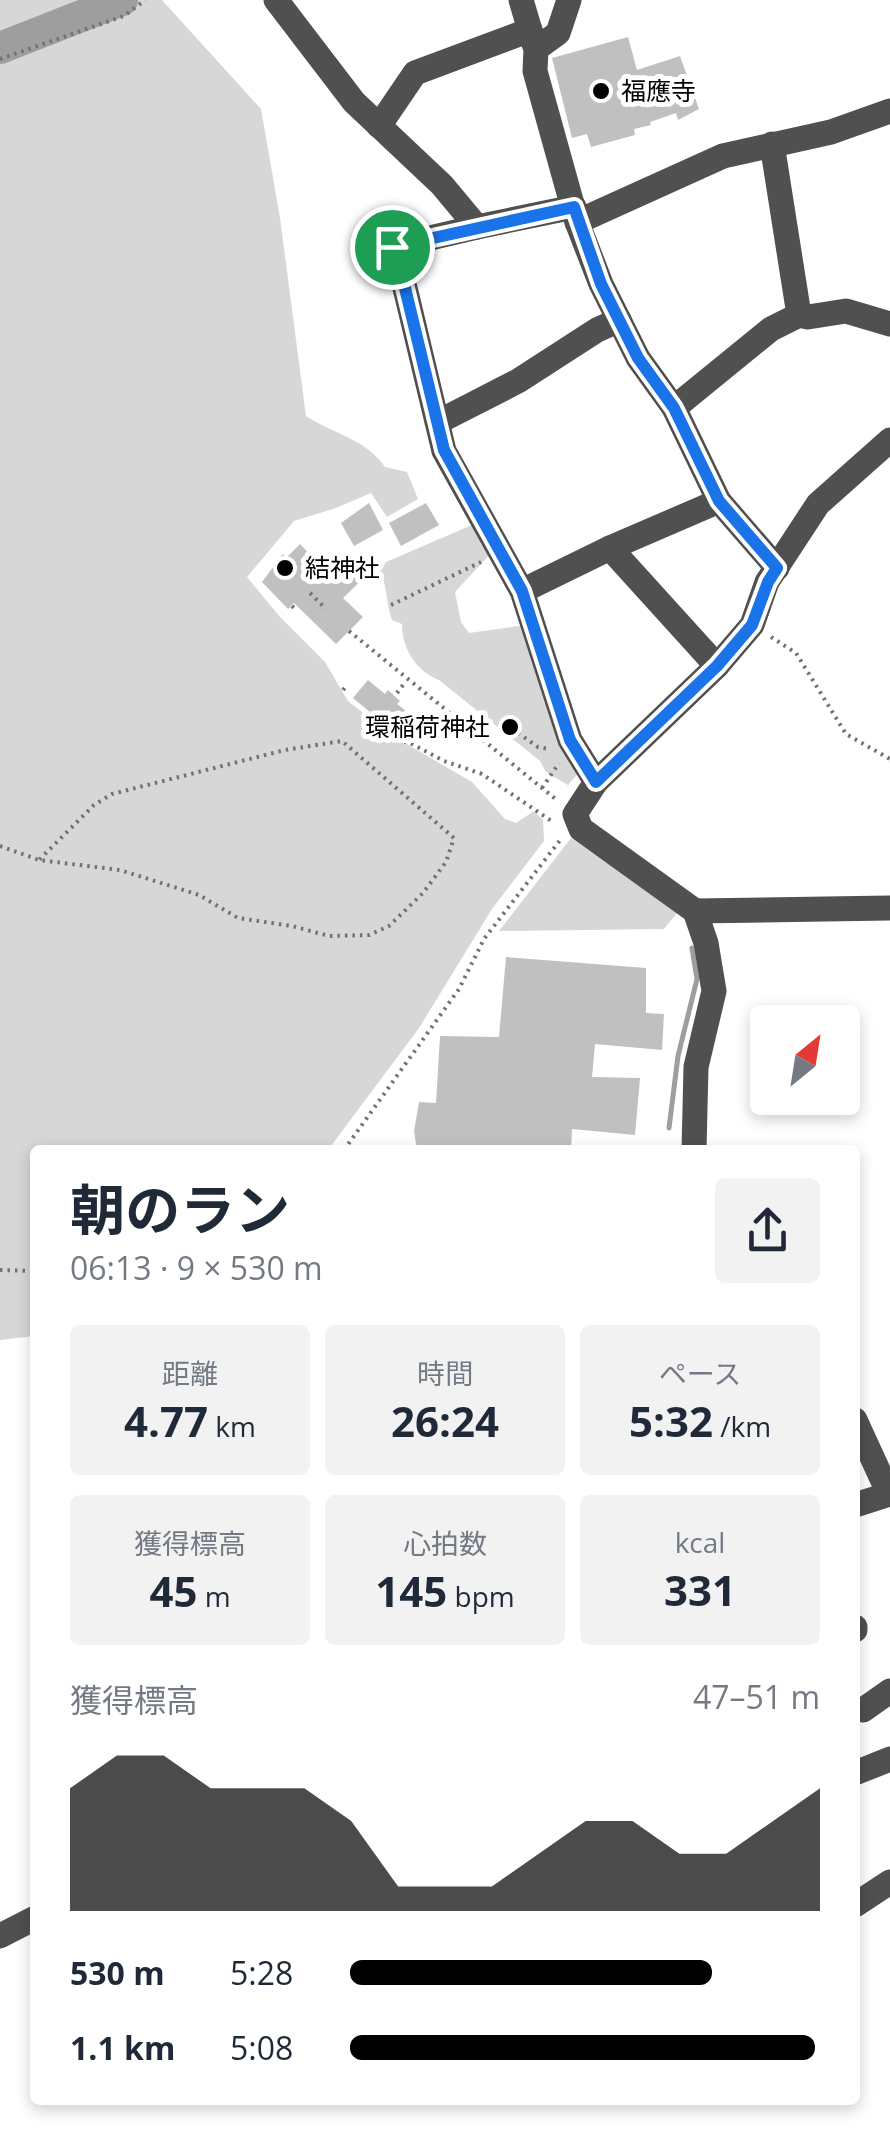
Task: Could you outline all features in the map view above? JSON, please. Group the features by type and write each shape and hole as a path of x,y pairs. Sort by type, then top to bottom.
{"street":[{"path":"276,0 354,102 442,185 477,227"},
{"path":"521,0 533,40 535,71 576,214 601,284 638,358 674,408 719,501 777,568"},
{"path":"379,126 415,74 558,33 569,0"},
{"path":"596,782 570,740 522,591 444,450 392,247 477,227 576,214 723,156 831,132 890,111"},
{"path":"772,144 799,315"},
{"path":"674,408 770,329 799,315 846,311 890,324"},
{"path":"438,422 518,381 619,320"},
{"path":"694,1145 696,1067 714,992 696,912 568,816 596,782 717,666 752,625 768,582 818,504 890,440"},
{"path":"522,591 719,501"},
{"path":"610,548 717,666"},
{"path":"696,912 890,908"},
{"path":"860,1431 890,1494 860,1503"},
{"path":"863,1710 890,1691"},
{"path":"860,1770 890,1758"},
{"path":"860,1902 890,1882"},
{"path":"0,1936 30,1921"}],"path":[{"path":"0,59 124,16 145,0"},
{"path":"391,605 502,552"},
{"path":"310,593 326,609"},
{"path":"752,625 796,653 846,734 890,759"},
{"path":"349,631 542,788 568,816"},
{"path":"397,693 407,680"},
{"path":"518,733 538,747 557,753 559,762 542,788"},
{"path":"389,740 408,742 568,816"},
{"path":"0,846 39,860 120,870 153,879 199,896 238,918 328,936 369,935 389,926 446,862 454,838 342,741 285,750 112,794 94,805 39,860"},
{"path":"348,1145 459,989 484,939 546,860 568,816"},
{"path":"546,860 553,866"},
{"path":"0,1270 30,1271"}],"shaded area":[{"path":"0,0 162,0 261,109 306,416 369,450 385,467 407,472 418,499 387,517 371,493 294,521 247,577 325,662 348,701 391,735 472,782 505,819 516,823 534,811 543,820 544,841 492,909 419,1028 332,1145 30,1145 30,1337 0,1340"},
{"path":"479,522 495,549 455,592 461,622 469,633 525,625 582,769 568,785 546,772 540,761 417,665 408,650 402,624 392,620 380,571 386,562"},
{"path":"571,838 678,912 664,929 499,931"}],"building":[{"name":"福應寺","path":"628,37 637,70 680,56 699,109 678,120 676,113 650,122 651,125 634,129 635,135 591,147 587,134 572,138 552,58"},
{"path":"369,503 383,530 354,546 341,523"},
{"path":"426,503 439,525 401,546 389,523"},
{"path":"300,544 332,578 356,557 370,572 343,598 363,617 336,644 294,603 288,609 262,582 283,554 286,558"},
{"path":"368,680 385,694 388,690 405,710 390,729 353,698"},
{"path":"506,957 646,968 646,1013 664,1014 662,1050 595,1044 592,1077 640,1078 635,1135 572,1129 571,1145 416,1145 414,1131 419,1102 436,1103 440,1036 499,1037"}],"waterway":[{"path":"0,48 122,0"},
{"path":"669,1128 678,1056 697,979 692,948"}],"place":[{"name":"福應寺","path":"601,91"},
{"name":"結神社","path":"285,568"},
{"name":"環稲荷神社","path":"510,727"}],"route":[{"path":"574,207 601,284 638,358 674,408 719,501 777,568 752,625 717,666 596,782 570,740 522,591 444,450 392,247 574,207"}]}
